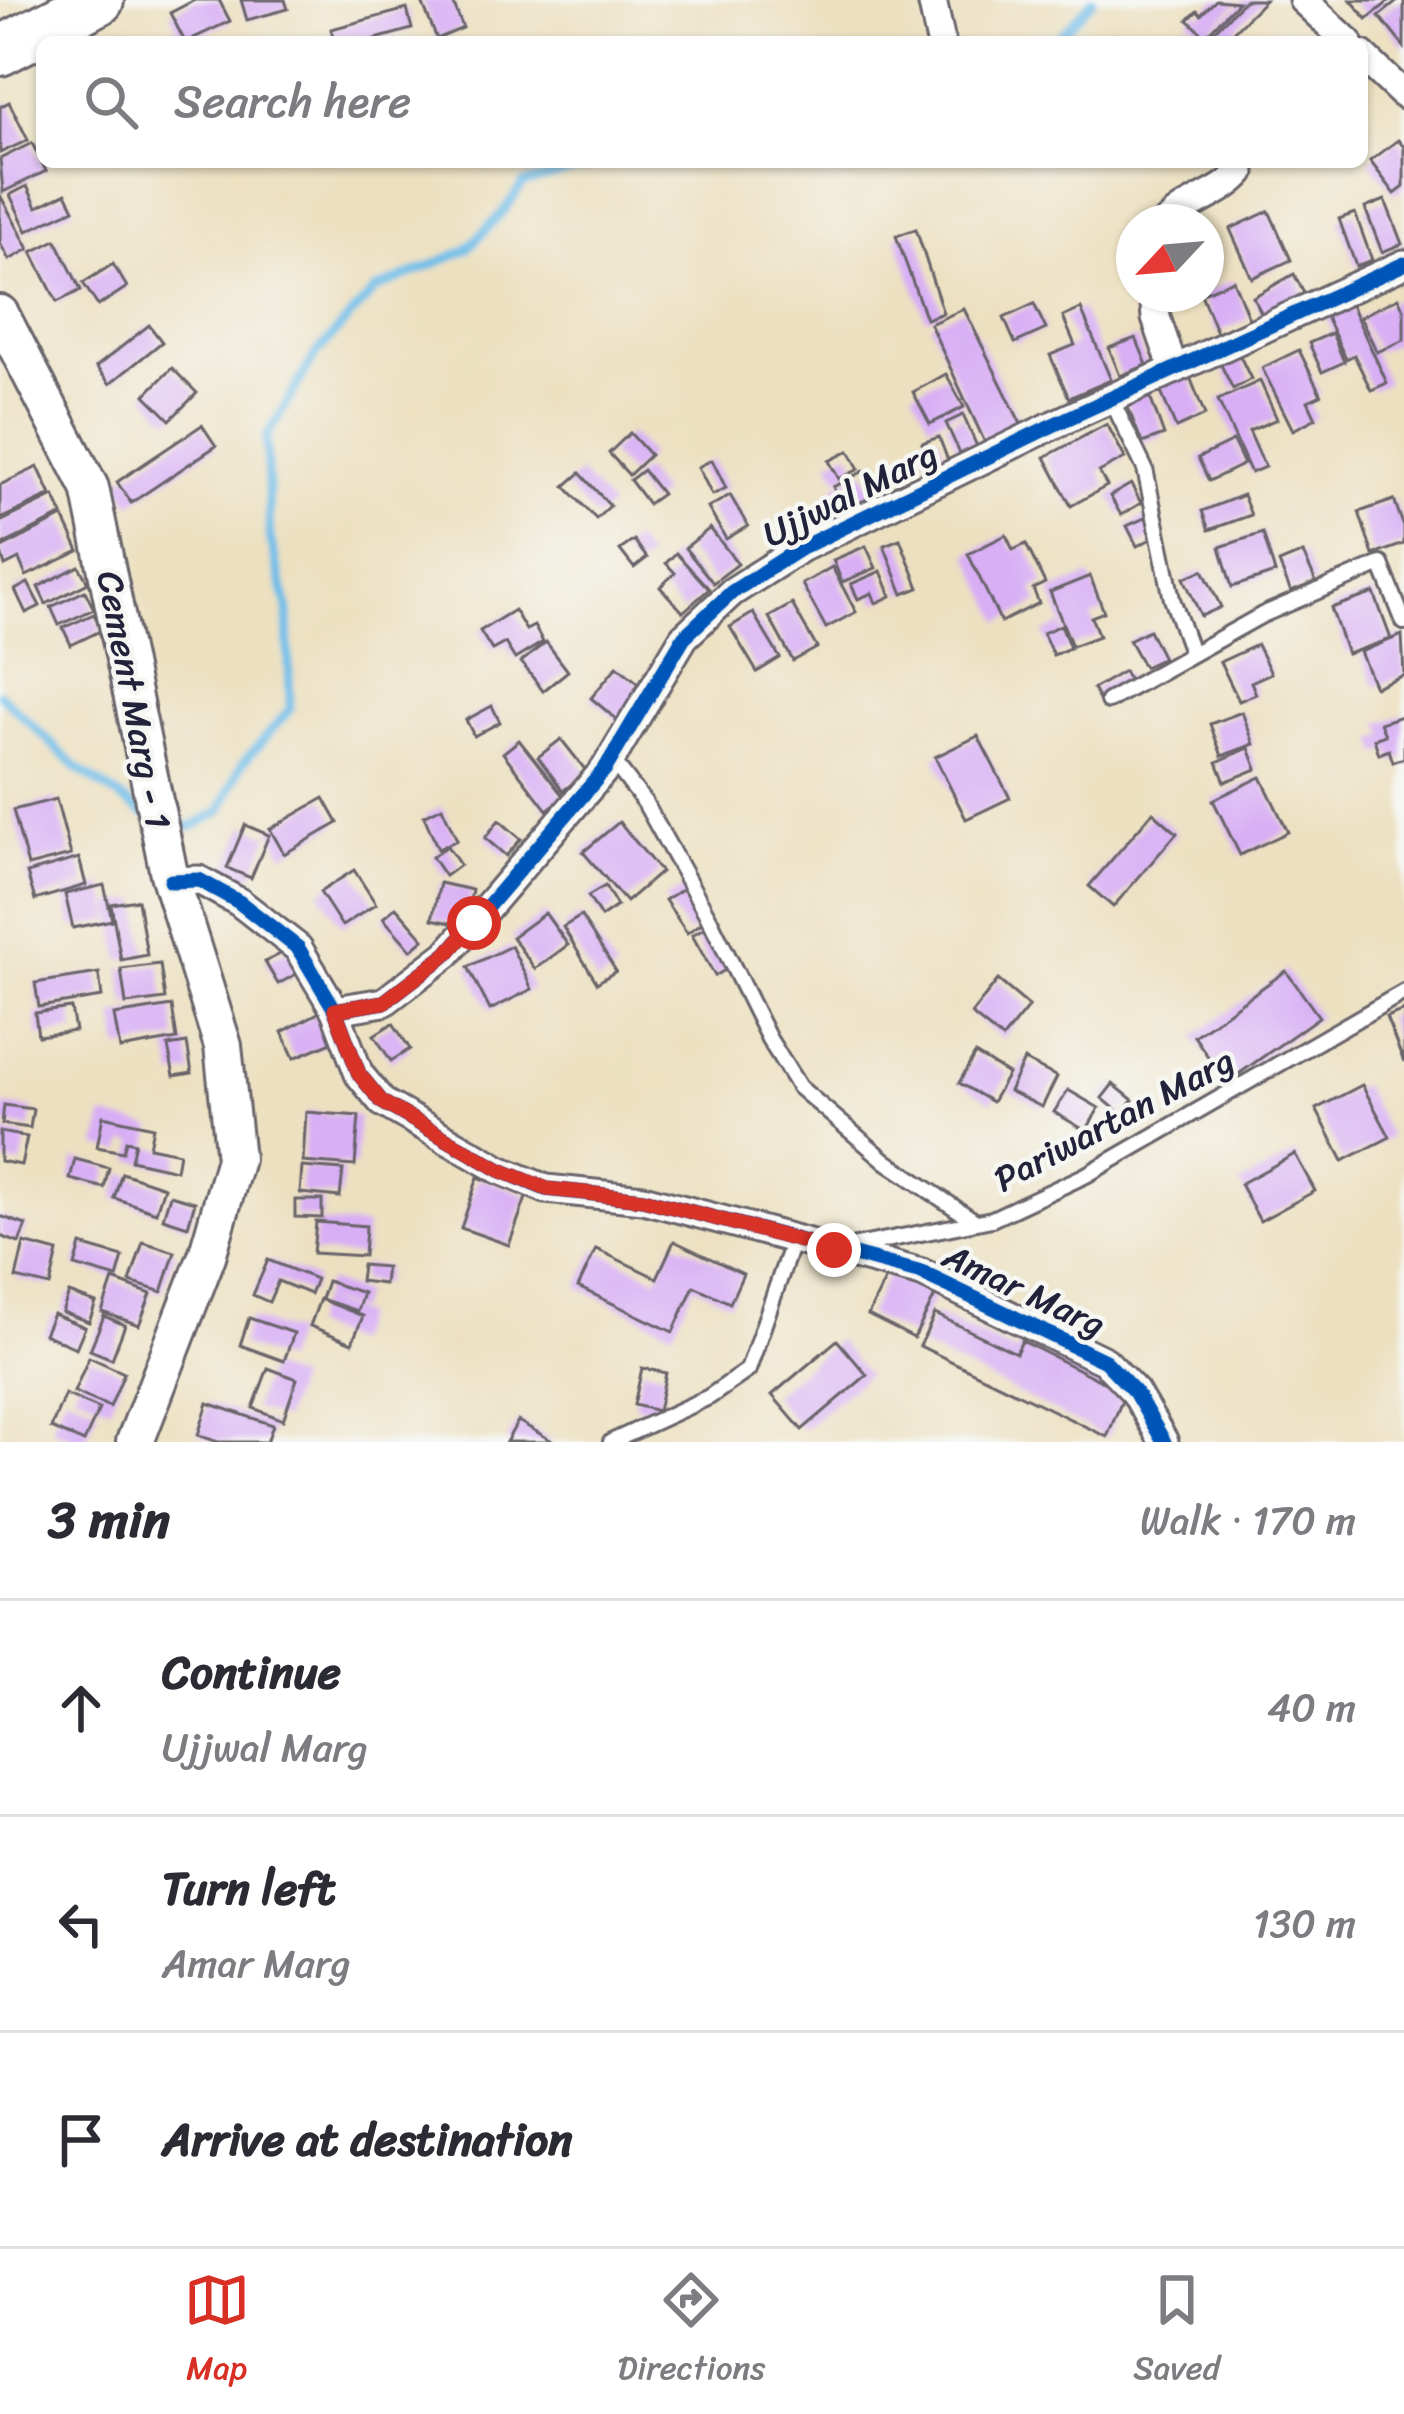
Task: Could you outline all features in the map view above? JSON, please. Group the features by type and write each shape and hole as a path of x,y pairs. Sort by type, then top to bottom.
{"highway":[{"path":"0,51 99,0"}],"street":[{"path":"932,0 940,36"},
{"path":"1317,4 1343,36"},
{"path":"1368,61 1404,95"},
{"path":"1194,204 1230,185 1241,168"},
{"name":"Ujjwal Marg","path":"335,1010 384,1002 447,954 610,759 684,638 732,592 801,548 1404,264"},
{"path":"1156,312 1174,370"},
{"name":"Cement Marg - 1","path":"0,314 90,488 170,877 223,1046 235,1159 207,1256 135,1442"},
{"name":"Amar Marg","path":"170,877 199,880 254,913 298,948 335,1010 359,1074 382,1102 500,1170 547,1189 643,1199 922,1273 1105,1360 1135,1392 1164,1442"}],"lane":[{"path":"1112,399 1144,469 1172,598 1191,652"},
{"path":"1108,701 1289,602 1381,565 1404,622"},
{"path":"610,759 645,803 769,1040 799,1087 887,1162 976,1222"},
{"name":"Pariwartan Marg","path":"834,1250 992,1219 1086,1175 1404,992"},
{"path":"611,1442 709,1397 748,1370 793,1240"}],"building":[{"path":"195,0 219,0 230,21 198,36 182,36 170,13"},
{"path":"241,0 285,0 288,9 247,20"},
{"path":"421,0 452,0 463,28 436,36"},
{"path":"1216,0 1238,2 1205,36 1188,20"},
{"path":"1245,0 1265,0 1229,36 1209,36"},
{"path":"1351,0 1391,0 1367,19"},
{"path":"1404,0 1404,47 1379,16"},
{"path":"407,9 412,29 387,36 333,36 331,29"},
{"path":"9,102 28,140 0,153 0,107"},
{"path":"1398,140 1404,147 1404,187 1395,194 1370,161"},
{"path":"32,143 36,168 46,171 3,192 0,159"},
{"path":"27,186 37,207 66,193 74,209 27,231 10,195"},
{"path":"0,195 29,249 9,260 0,243"},
{"path":"1385,200 1402,244 1382,252 1365,208"},
{"path":"1269,211 1291,260 1252,278 1230,229"},
{"path":"1355,213 1372,260 1356,266 1339,219"},
{"path":"916,229 943,313 926,319 896,236"},
{"path":"56,240 81,290 57,302 32,252"},
{"path":"113,264 127,287 98,306 83,283"},
{"path":"1294,274 1304,293 1263,316 1253,297"},
{"path":"1233,280 1249,319 1217,333 1208,312 1224,312 1224,284"},
{"path":"1398,298 1404,310 1404,340 1377,352 1360,317"},
{"path":"1034,304 1046,329 1015,343 1004,318"},
{"path":"1351,305 1387,383 1371,390 1354,355 1346,359 1326,317"},
{"path":"964,309 1024,430 987,447 930,324"},
{"path":"1081,309 1111,380 1069,398 1050,355 1075,345 1063,317"},
{"path":"149,325 162,342 110,384 96,367"},
{"path":"1332,333 1344,362 1322,372 1309,343"},
{"path":"1136,338 1147,365 1120,376 1109,348"},
{"path":"1299,350 1321,395 1308,401 1316,418 1293,430 1262,368"},
{"path":"1238,352 1251,379 1233,389 1219,361"},
{"path":"172,368 197,393 170,420 145,395"},
{"path":"1188,372 1205,415 1176,428 1158,385"},
{"path":"946,374 964,407 930,424 913,392"},
{"path":"1260,381 1277,419 1249,431 1265,467 1251,473 1218,400"},
{"path":"1147,389 1164,435 1142,443 1124,397"},
{"path":"963,415 979,451 962,458 946,423"},
{"path":"1107,424 1125,458 1099,472 1107,486 1071,506 1045,457"},
{"path":"202,425 216,446 131,503 117,482"},
{"path":"630,433 650,455 629,475 609,453"},
{"path":"939,437 949,463 931,469 922,443"},
{"path":"1233,441 1244,464 1209,481 1198,458"},
{"path":"849,451 859,469 839,479 829,461"},
{"path":"712,460 726,488 712,495 698,467"},
{"path":"38,467 51,495 0,519 0,485"},
{"path":"643,470 662,494 648,504 630,480"},
{"path":"864,471 877,494 845,511 833,487"},
{"path":"580,473 610,506 596,519 565,486"},
{"path":"1131,484 1141,503 1121,515 1110,496"},
{"path":"730,495 748,526 726,539 708,508"},
{"path":"1243,495 1251,515 1209,530 1202,511"},
{"path":"54,496 63,515 0,546 0,522"},
{"path":"1394,500 1404,527 1404,544 1373,555 1359,512"},
{"path":"63,517 79,551 26,576 19,559 5,566 0,549"},
{"path":"1147,517 1157,536 1137,546 1127,526"},
{"path":"710,528 738,564 713,583 685,548"},
{"path":"1263,533 1275,573 1232,587 1220,547"},
{"path":"1006,535 1013,550 1026,544 1045,583 1033,589 1039,603 1001,622 968,554"},
{"path":"900,539 919,588 903,594 884,545"},
{"path":"634,540 647,558 634,568 620,550"},
{"path":"866,546 876,568 842,582 833,560"},
{"path":"676,553 709,589 683,612 660,587 675,573 666,563"},
{"path":"1303,553 1316,582 1291,592 1279,563"},
{"path":"79,566 88,583 46,604 38,587"},
{"path":"832,567 856,612 826,628 802,584"},
{"path":"1203,570 1221,607 1201,616 1184,578"},
{"path":"881,571 891,596 876,603 872,593 858,599 851,584"},
{"path":"1090,576 1104,612 1091,617 1099,636 1072,646 1050,592"},
{"path":"28,583 40,606 26,613 15,590"},
{"path":"85,591 94,609 59,625 51,607"},
{"path":"1374,593 1391,639 1347,654 1331,608"},
{"path":"792,604 817,648 793,661 769,617"},
{"path":"514,610 526,630 534,626 543,642 515,659 505,643 492,650 480,631"},
{"path":"753,613 780,658 757,672 730,627"},
{"path":"94,614 102,630 71,645 63,628"},
{"path":"1061,625 1070,648 1053,655 1043,633"},
{"path":"1149,630 1163,658 1144,667 1129,640"},
{"path":"1402,635 1404,675 1375,687 1360,652"},
{"path":"546,642 568,671 543,691 521,662"},
{"path":"1257,645 1271,673 1251,682 1256,694 1239,701 1220,662"},
{"path":"617,666 647,690 621,723 591,698"},
{"path":"1124,671 1131,684 1100,702 1093,689"},
{"path":"492,706 500,722 474,736 466,720"},
{"path":"1242,712 1254,744 1222,756 1210,724"},
{"path":"1404,715 1404,758 1393,762 1389,750 1379,754 1374,739 1385,735 1380,723"},
{"path":"978,736 1010,798 966,819 935,757"},
{"path":"561,739 587,772 563,791 538,757"},
{"path":"519,740 564,797 547,810 503,753"},
{"path":"1249,748 1257,769 1225,782 1217,762"},
{"path":"1261,777 1288,832 1240,855 1213,800"},
{"path":"324,798 338,823 284,854 270,829"},
{"path":"56,799 71,855 28,866 13,810"},
{"path":"442,807 457,840 438,849 424,816"},
{"path":"1153,812 1177,833 1113,907 1089,886"},
{"path":"499,820 521,839 506,856 485,838"},
{"path":"619,822 661,872 626,902 583,852"},
{"path":"245,825 269,835 251,878 227,868"},
{"path":"447,846 460,865 445,876 432,857"},
{"path":"79,858 86,885 35,900 27,873"},
{"path":"354,870 376,904 342,926 320,892"},
{"path":"440,883 472,890 465,926 432,919"},
{"path":"104,885 112,920 73,928 65,894"},
{"path":"605,886 617,906 601,917 588,896"},
{"path":"684,888 706,920 687,933 665,900"},
{"path":"138,900 147,955 121,960 111,904"},
{"path":"396,907 424,939 411,950 383,918"},
{"path":"545,913 568,945 535,969 512,937"},
{"path":"581,916 616,971 597,983 563,927"},
{"path":"707,926 730,967 715,976 692,935"},
{"path":"511,946 532,989 490,1010 468,967"},
{"path":"288,950 300,972 278,984 265,962"},
{"path":"160,964 165,999 126,1004 121,969"},
{"path":"1286,971 1319,1017 1226,1083 1194,1036"},
{"path":"99,973 102,997 39,1007 35,983"},
{"path":"998,980 1029,1006 1002,1039 971,1014"},
{"path":"172,1006 177,1039 120,1049 114,1015"},
{"path":"71,1008 75,1031 38,1036 35,1013"},
{"path":"1404,1010 1404,1062 1386,1017"},
{"path":"320,1012 334,1041 294,1058 282,1032"},
{"path":"393,1023 410,1049 391,1061 374,1035"},
{"path":"187,1043 192,1073 174,1076 168,1046"},
{"path":"975,1054 1008,1074 992,1102 959,1083"},
{"path":"1024,1060 1057,1077 1042,1107 1009,1091"},
{"path":"1113,1084 1133,1100 1121,1114 1102,1098"},
{"path":"1362,1085 1390,1137 1343,1161 1316,1109"},
{"path":"1068,1090 1099,1108 1086,1131 1054,1112"},
{"path":"4,1105 33,1109 30,1128 2,1124"},
{"path":"306,1112 359,1116 355,1166 303,1162"},
{"path":"103,1116 153,1127 149,1147 179,1153 176,1170 131,1160 135,1143 126,1141 123,1152 97,1147"},
{"path":"0,1132 27,1137 21,1165 0,1161"},
{"path":"1295,1154 1315,1191 1260,1221 1240,1184"},
{"path":"75,1159 109,1168 104,1188 70,1179"},
{"path":"302,1167 343,1170 340,1197 300,1193"},
{"path":"122,1173 164,1187 156,1212 114,1198"},
{"path":"478,1177 527,1195 509,1245 461,1228"},
{"path":"170,1195 195,1202 188,1226 163,1218"},
{"path":"295,1200 322,1200 322,1218 295,1217"},
{"path":"0,1216 26,1225 19,1243 0,1236"},
{"path":"316,1222 366,1226 364,1256 313,1253"},
{"path":"674,1241 743,1274 730,1303 694,1286 673,1332 578,1287 596,1249 657,1278"},
{"path":"143,1242 175,1252 162,1292 130,1282"},
{"path":"24,1243 58,1252 50,1286 16,1278"},
{"path":"81,1245 123,1257 117,1278 75,1266"},
{"path":"268,1260 316,1279 310,1294 278,1281 269,1302 253,1295"},
{"path":"362,1265 386,1267 384,1284 360,1281"},
{"path":"889,1272 935,1296 914,1338 868,1315"},
{"path":"113,1280 151,1294 139,1325 102,1312"},
{"path":"327,1281 363,1293 357,1311 321,1299"},
{"path":"69,1293 96,1303 89,1322 62,1312"},
{"path":"320,1299 363,1316 352,1343 310,1326"},
{"path":"53,1314 85,1327 76,1348 44,1334"},
{"path":"935,1314 1016,1353 1022,1341 1125,1393 1107,1437 920,1346"},
{"path":"104,1316 125,1325 112,1359 90,1350"},
{"path":"249,1318 294,1333 284,1361 240,1345"},
{"path":"837,1340 867,1375 802,1430 772,1395"},
{"path":"89,1357 124,1373 110,1407 74,1392"},
{"path":"268,1368 297,1379 283,1420 253,1408"},
{"path":"642,1368 666,1373 658,1411 634,1405"},
{"path":"65,1394 99,1409 84,1442 51,1428"},
{"path":"208,1403 273,1425 267,1442 218,1442 198,1435"},
{"path":"518,1421 554,1442 506,1442"}],"waterway":[{"path":"1060,36 1093,0"},
{"path":"166,821 191,827 220,812 241,765 290,709 288,608 270,538 266,438 316,354 375,290 466,250 523,184 581,168"},
{"path":"0,694 77,768 144,814"}],"cycle path":[{"path":"335,1010 384,1002 447,954 605,769 684,637 732,592 801,548 1053,425 1404,264"},
{"path":"171,881 199,880 239,902 298,948 335,1010 359,1074 382,1102 500,1170 546,1189 643,1199 922,1273 1105,1361 1135,1392 1164,1442"}],"route":[{"path":"474,923 447,954 384,1002 335,1010 359,1074 382,1102 500,1170 547,1189 643,1199 834,1250"}]}
